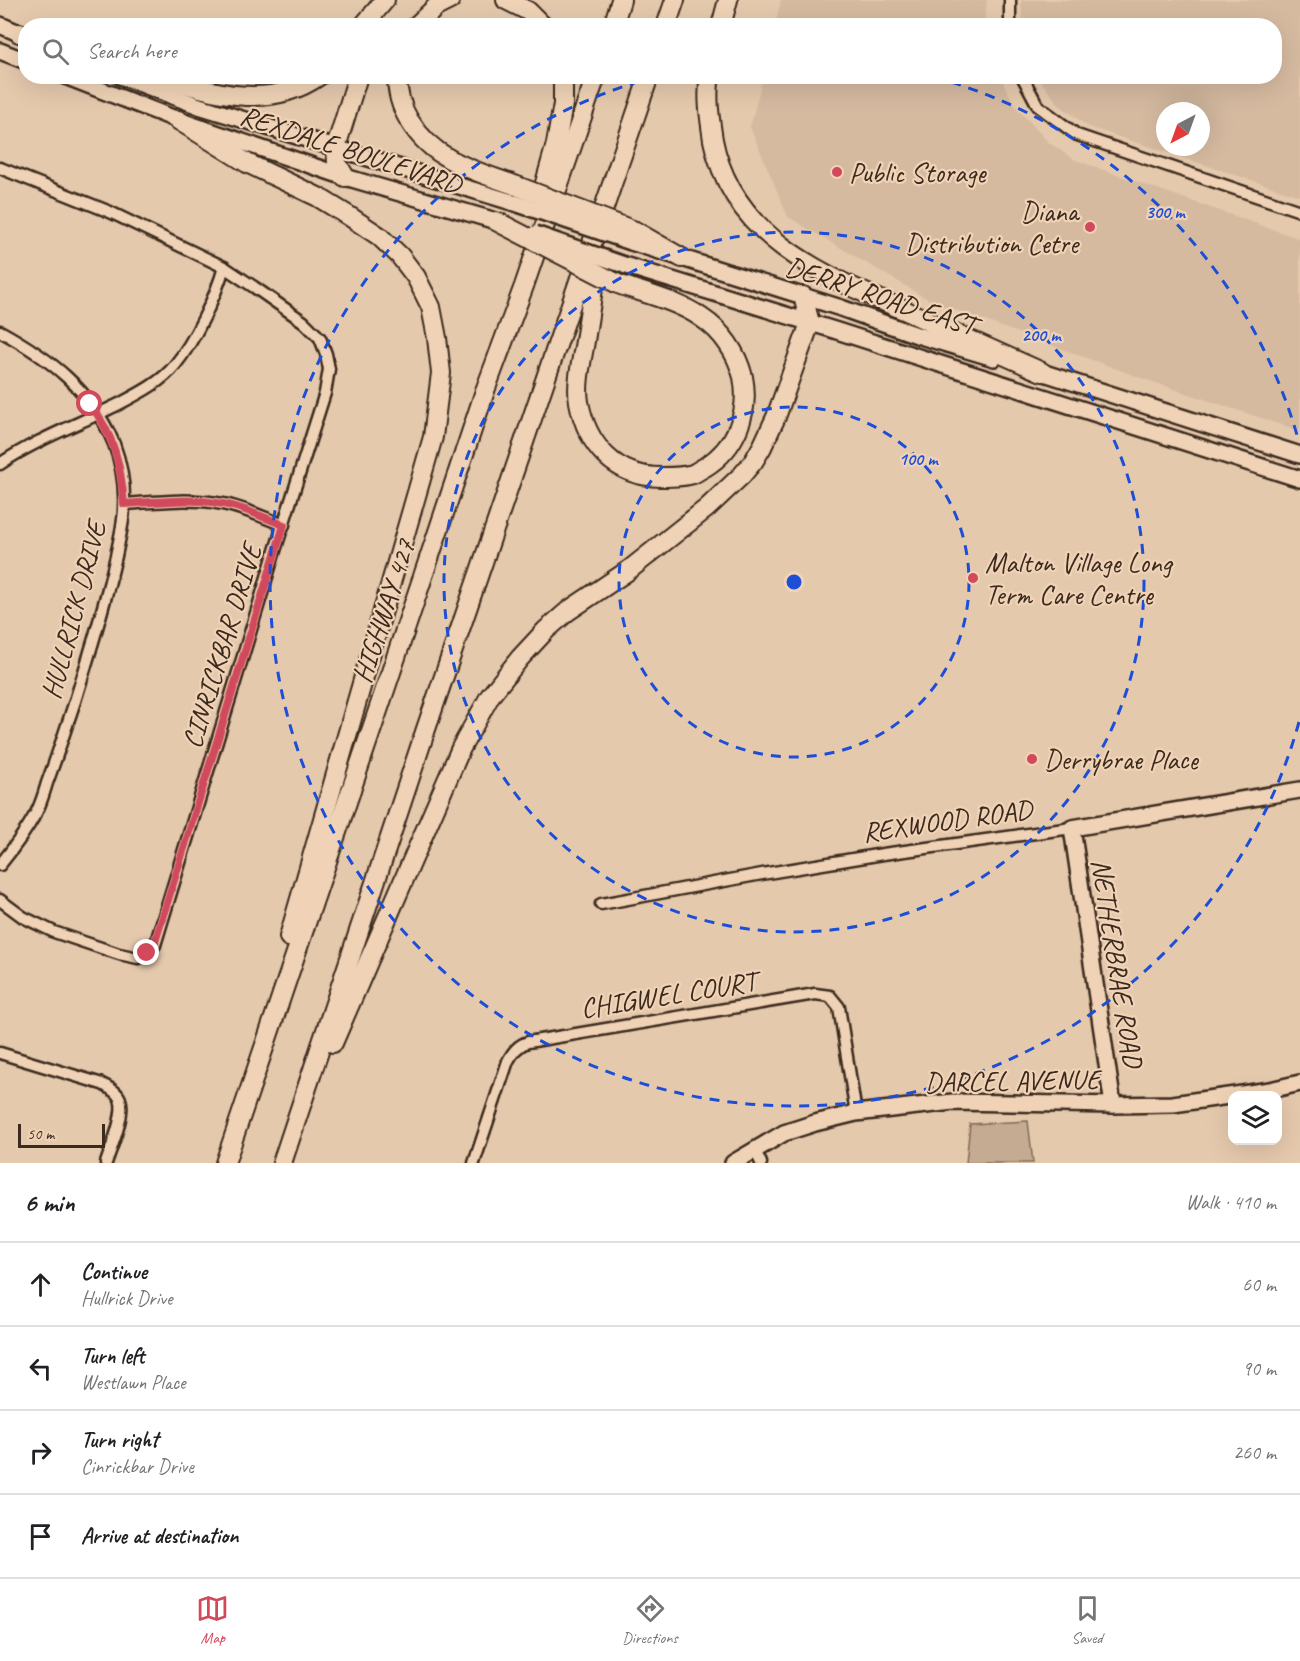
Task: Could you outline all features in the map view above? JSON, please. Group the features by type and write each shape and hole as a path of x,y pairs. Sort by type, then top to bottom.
{"highway":[{"path":"370,18 386,0"},
{"path":"386,18 399,0"},
{"path":"424,18 436,7 450,0"},
{"path":"506,0 528,10 536,18"},
{"path":"615,18 621,0"},
{"path":"669,18 675,0"},
{"path":"723,18 728,0"},
{"path":"187,84 217,93 268,96 290,92 305,84"},
{"path":"345,177 337,163 336,147 356,84"},
{"path":"397,84 404,111 416,131 434,151 516,195 633,237 682,258"},
{"path":"524,286 525,260 556,144 563,104 563,84"},
{"name":"HIGHWAY 427","path":"225,1163 486,388 524,286 593,84"},
{"path":"283,1159 645,84"},
{"path":"710,84 710,122 716,155 731,190 759,227 807,264 847,285 1042,372"},
{"path":"178,120 247,163 318,197 350,216 379,236 400,256 416,277 431,307 441,373 433,437 280,969 267,1038"},
{"path":"496,221 618,284 688,309 704,319 725,338 740,365 745,389 745,406 740,426 731,443 714,462 693,474 649,477 630,472 599,450 586,429 579,400 579,379 607,199"},
{"path":"283,1159 461,748 490,696 520,658 568,610 629,570 707,508 753,462 776,417 810,323 802,296"}],"main road":[{"path":"0,25 18,32"},
{"path":"0,51 18,58"},
{"name":"REXDALE BOULEVARD","path":"86,84 178,120 345,177 496,221 624,265"},
{"name":"REXDALE BOULEVARD","path":"141,84 199,106 336,147 516,195"},
{"name":"DERRY ROAD EAST","path":"682,258 917,335 1042,372 1300,455"},
{"name":"DERRY ROAD EAST","path":"624,265 1300,479"},
{"name":"REXWOOD ROAD","path":"1072,828 1300,790"},
{"name":"NETHERBRAE ROAD","path":"1072,828 1113,1105"},
{"name":"DARCEL AVENUE","path":"733,1163 758,1156 784,1133 856,1113 953,1102 1173,1104 1270,1090 1300,1083"}],"street":[{"path":"1010,18 1011,0"},
{"path":"1026,84 1038,106 1077,135 1300,211"},
{"name":"CINRICKBAR DRIVE","path":"0,168 110,212 224,267 304,322 320,338 329,369 325,393 154,945 138,958 119,954 54,932 23,917 0,900"},
{"path":"0,464 22,450 146,390 174,367 191,342 219,287 224,267"},
{"name":"HULLRICK DRIVE","path":"0,331 32,349 55,366 80,389 98,414 114,444 122,474 124,504 123,520 107,597 59,751 37,811 0,866"},
{"path":"124,504 171,500 218,503 284,525"},
{"name":"REXWOOD ROAD","path":"601,904 884,854 1072,828"},
{"name":"CHIGWEL COURT","path":"474,1163 508,1061 521,1045 815,994 830,996 839,1006 856,1113"},
{"path":"0,1053 102,1084 113,1090 120,1098 122,1107 106,1163"}],"shaded area":[{"path":"781,0 987,0 985,18 777,18"},
{"path":"1022,0 1300,0 1300,196 1178,156 1210,156 1210,102 1156,102 1156,149 1089,127 1059,105 1043,84 1282,84 1282,18 1022,18 1021,4"},
{"path":"761,84 1004,84 1016,107 1048,142 1075,160 1300,239 1300,431 1141,378 931,301 788,217 750,127"},
{"path":"1028,1121 1033,1163 966,1163 970,1124"}],"place":[{"name":"Public Storage","path":"837,172"},
{"name":"Diana Distribution Cetre","path":"1090,227"},
{"name":"Malton Village Long Term Care Centre","path":"973,578"},
{"name":"Derrybrae Place","path":"1032,759"}],"route":[{"path":"90,404 114,444 122,474 124,504 171,500 218,503 284,525 154,945 147,953"}]}
